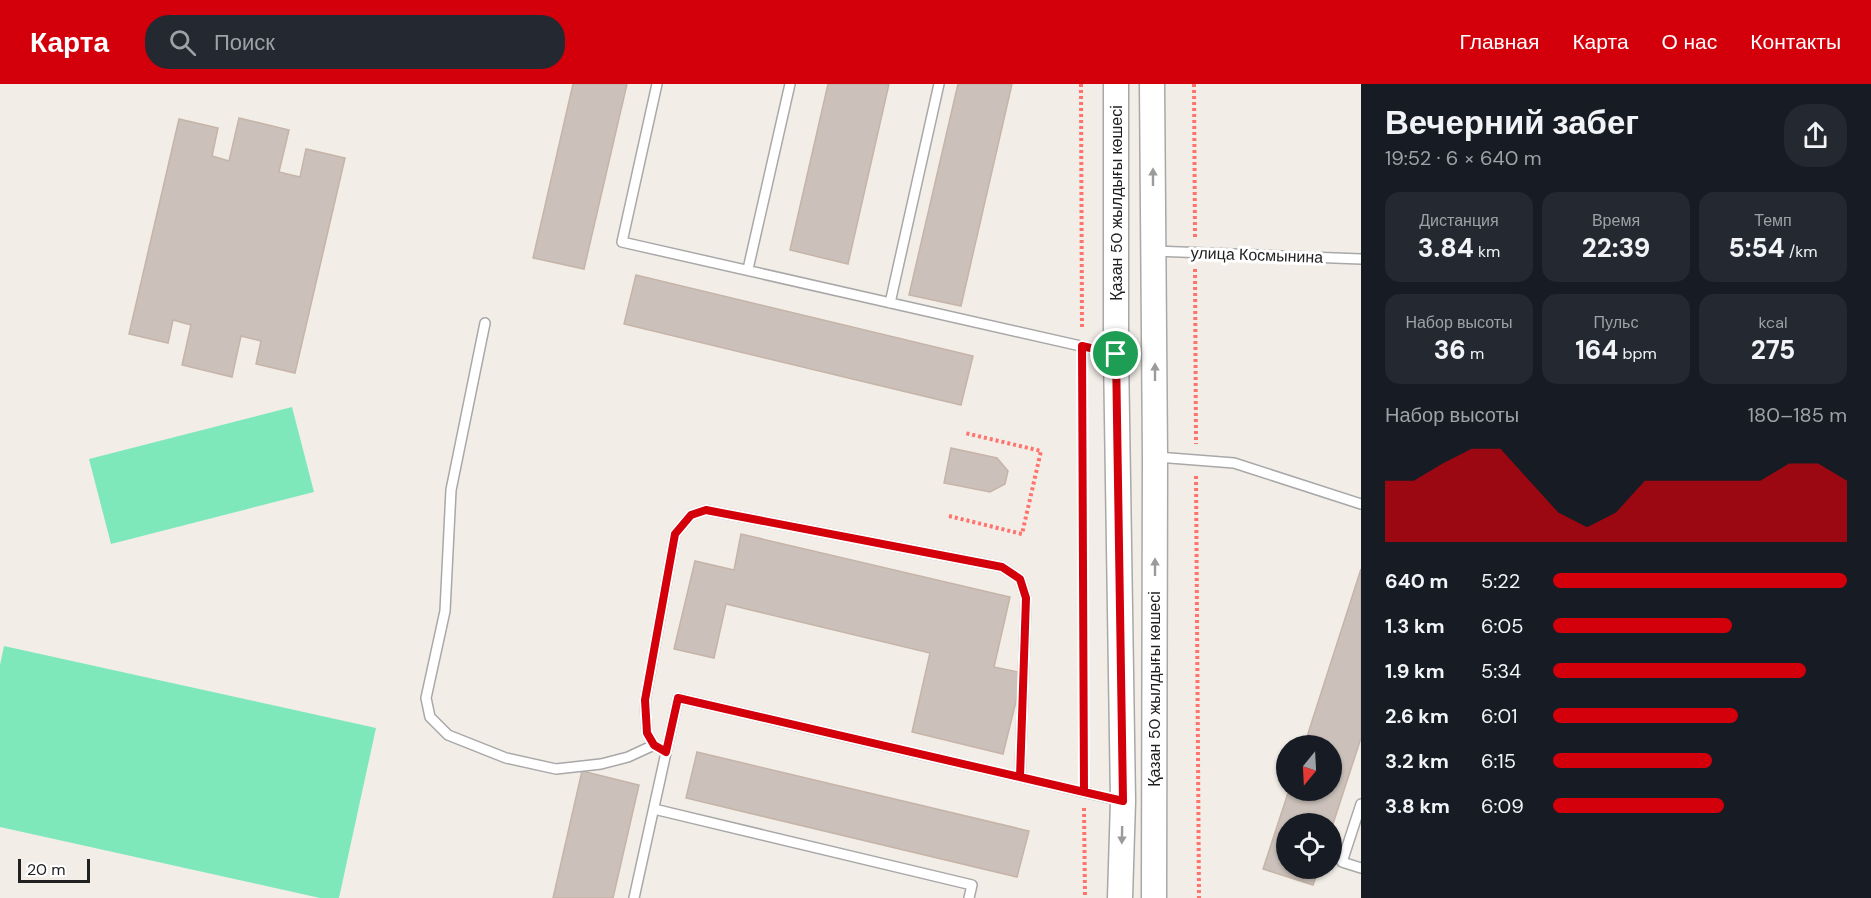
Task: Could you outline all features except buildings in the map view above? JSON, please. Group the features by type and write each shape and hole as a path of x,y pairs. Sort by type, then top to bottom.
{"street":[{"name":"Қазан 50 жылдығы көшесі","path":"1116,84 1116,354 1123,801 1120,898"},
{"name":"Қазан 50 жылдығы көшесі","path":"1152,84 1155,457 1154,898"},
{"path":"1116,251 1154,251"}],"lane":[{"path":"657,84 622,242 1116,354"},
{"path":"748,270 790,84"},
{"path":"890,303 939,84"},
{"name":"улица Космынина","path":"1154,251 1361,259"},
{"path":"485,323 451,490 445,611 426,698 430,717 448,735 506,758 556,769 601,764 628,757 654,745"},
{"path":"1155,457 1234,463 1361,504"},
{"path":"666,752 654,745 647,733 645,700 675,534 691,515 706,510 1002,567 1020,579 1026,598 1020,777"},
{"path":"634,898 678,698 1123,801"},
{"path":"1361,804 1342,862 1361,868"},
{"path":"654,809 972,885 969,898"}],"path":[{"path":"1081,84 1084,898"},
{"path":"1194,84 1199,898"},
{"path":"949,516 1022,534 1041,451 965,433"}],"green space":[{"path":"292,407 314,492 111,544 89,459"},
{"path":"4,646 376,728 339,898 320,898 0,827 0,665"}],"route":[{"path":"1116,354 1082,346 1084,792 1020,777 1026,598 1020,579 1002,567 706,510 691,515 675,534 645,700 647,733 654,745 666,752 678,698 1084,792 1123,801 1116,354"}]}
